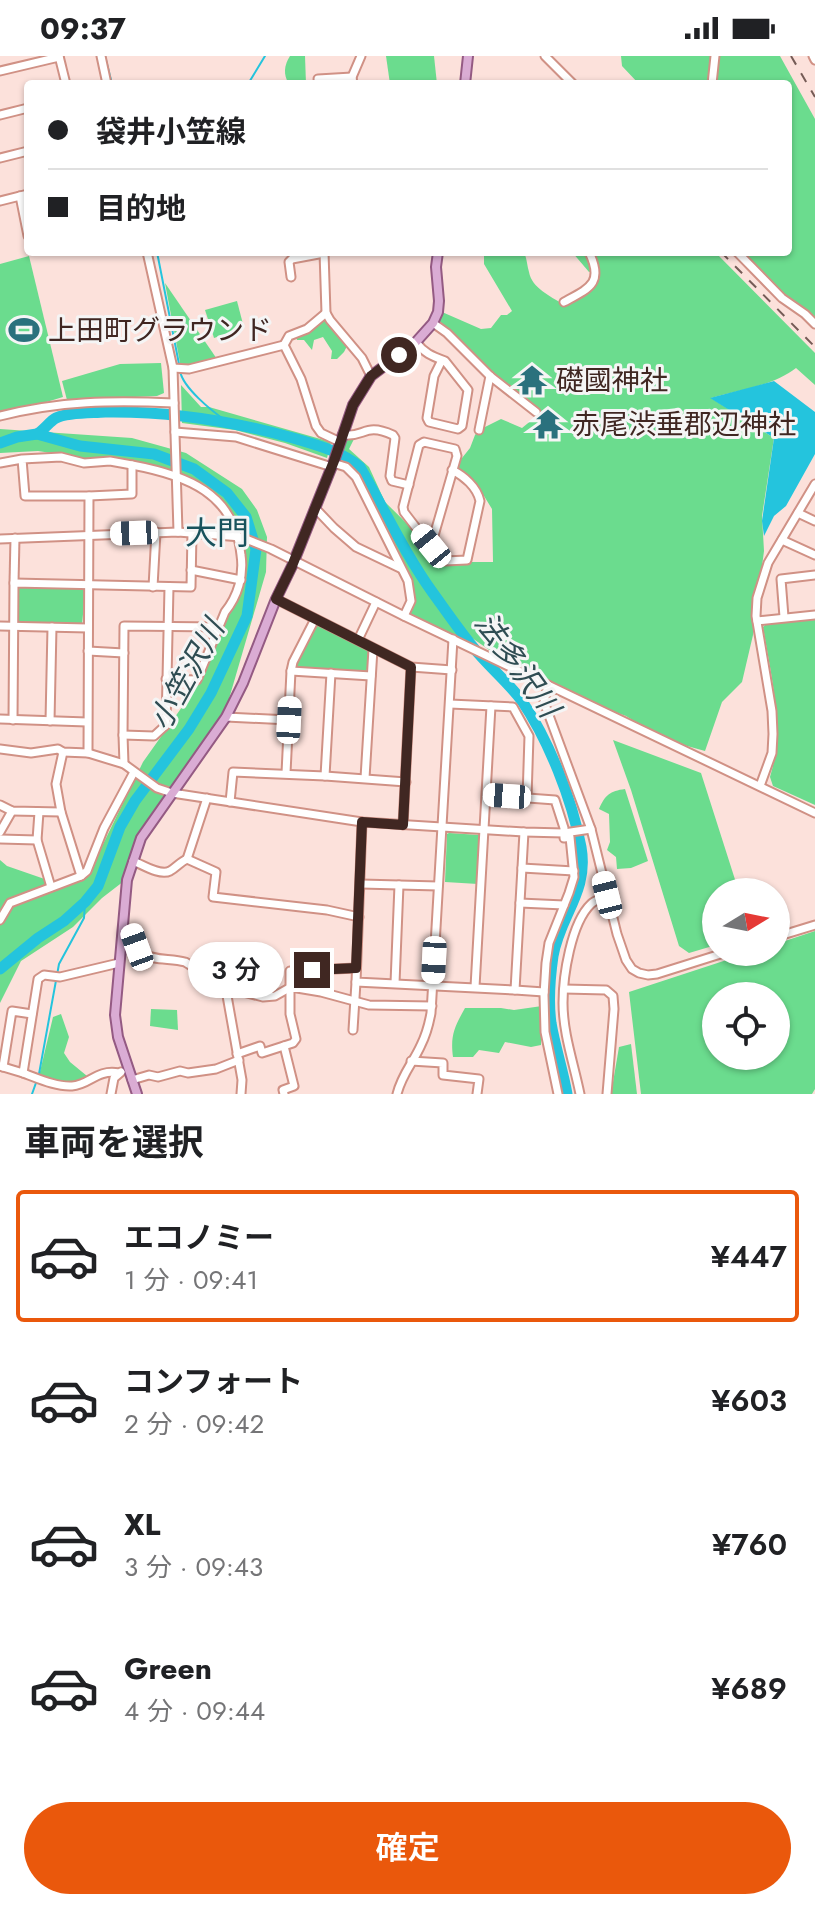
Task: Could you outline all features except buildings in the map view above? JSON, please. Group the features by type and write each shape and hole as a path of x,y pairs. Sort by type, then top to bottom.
{"main road":[{"path":"465,80 468,56"},
{"path":"137,1094 118,1037 115,1015 127,880 141,838 226,717 243,683 333,463 353,405 371,376 416,342 433,323 439,301 437,256"}],"street":[{"path":"101,56 106,80"},
{"path":"318,79 352,80 361,56"},
{"path":"545,56 569,80"},
{"path":"712,80 715,56"},
{"path":"0,71 59,57 65,80"},
{"path":"0,115 24,109"},
{"path":"0,158 24,152"},
{"path":"0,201 24,195"},
{"path":"148,256 173,368 178,532"},
{"path":"291,277 289,262 308,256"},
{"path":"324,256 326,313 362,358 371,376"},
{"path":"564,302 594,282 596,265 591,256"},
{"path":"741,256 782,298 815,324"},
{"path":"173,368 189,369 284,345 289,336 307,329 326,313"},
{"path":"433,323 490,376 536,412"},
{"path":"416,342 424,353 445,361 468,390 462,426 458,429 429,422 427,418 434,376 442,360"},
{"path":"284,345 301,379 321,433 341,440 374,428 393,435 390,476 392,481 409,485"},
{"path":"479,430 490,376"},
{"path":"0,416 77,402 107,400 174,404"},
{"path":"175,428 236,437 346,467 356,477 410,587 411,601 404,616"},
{"path":"431,546 452,470 457,456 455,449 424,442 419,445 404,512 437,555 445,561 467,560 480,501 479,493 462,474 452,470"},
{"path":"0,463 61,457 84,463 110,461 132,465 176,474 224,508 240,537 241,580 197,680 166,679"},
{"path":"22,459 25,496 132,494 132,465"},
{"path":"760,786 772,753 773,734 757,621 757,598 768,563 815,484"},
{"path":"88,753 89,496"},
{"path":"315,508 356,547 401,569"},
{"path":"798,513 815,521"},
{"path":"153,587 156,532"},
{"path":"0,539 156,532 240,537 271,549 453,640 815,813"},
{"path":"14,583 191,587 192,532"},
{"path":"13,720 15,538"},
{"path":"782,540 815,555"},
{"path":"191,570 241,580"},
{"path":"784,617 781,579 815,575"},
{"path":"123,735 154,736 166,725 169,587"},
{"path":"276,599 411,667 452,670"},
{"path":"358,640 376,602"},
{"path":"757,621 815,615"},
{"path":"286,773 291,671 315,619"},
{"path":"0,626 88,628"},
{"path":"124,764 124,626 219,627"},
{"path":"50,721 52,627"},
{"path":"397,1094 403,1075 421,1047 432,1006 453,640"},
{"path":"365,778 373,649"},
{"path":"88,651 124,653"},
{"path":"403,825 411,667"},
{"path":"291,671 371,676"},
{"path":"325,776 331,673"},
{"path":"548,685 544,702 589,829 626,960 632,969 648,975 702,960"},
{"path":"450,704 513,707 529,736 527,798"},
{"path":"475,987 491,706"},
{"path":"226,717 289,720"},
{"path":"0,719 87,722"},
{"path":"0,749 31,753 58,749 88,753 124,764 157,788 172,793 362,822 524,832 564,833 589,829"},
{"path":"63,752 56,784 61,812 81,876"},
{"path":"0,920 10,903 87,871 104,828 135,772"},
{"path":"230,802 233,772 406,782"},
{"path":"487,795 555,800 564,838 570,837 574,871 569,893 549,943 544,992 545,1032 558,1094"},
{"path":"187,859 207,798"},
{"path":"0,805 12,811 61,812"},
{"path":"0,832 12,811"},
{"path":"39,812 37,840 51,887"},
{"path":"353,1030 362,822"},
{"path":"515,990 524,832"},
{"path":"0,839 37,840"},
{"path":"133,861 161,873 169,872 187,859 216,872 213,897 327,910 359,917"},
{"path":"522,868 574,871"},
{"path":"361,884 438,886"},
{"path":"395,983 399,885"},
{"path":"580,1094 569,1049 563,1004 569,951 575,929 591,904 607,895"},
{"path":"520,903 564,905"},
{"path":"790,933 815,925"},
{"path":"123,928 130,930 142,953 187,962 222,985 254,996 275,996 289,989 321,992 369,1005 432,1006"},
{"path":"222,985 231,956"},
{"path":"23,1073 38,979 44,975 60,977 119,963"},
{"path":"132,1080 149,1075 158,1077 180,1071 188,1073 216,1069 260,1046 262,1053 293,1043 296,1039 290,1014 290,971 356,968"},
{"path":"356,982 544,992"},
{"path":"222,985 226,990 238,1057 241,1094"},
{"path":"564,989 606,990 613,996 607,1094"},
{"path":"32,1014 12,1011 2,1067 73,1086 108,1071 119,1073"},
{"path":"284,1046 294,1084 283,1090 284,1094"},
{"path":"411,1061 443,1063 443,1075 479,1079 477,1094"},
{"path":"111,1094 114,1078 127,1066"}],"green space":[{"path":"290,56 305,56 306,80 287,80 286,63"},
{"path":"386,56 434,56 437,80 389,80"},
{"path":"621,56 780,56 815,119 815,324 774,291 741,256 792,256 792,80 635,80 622,66"},
{"name":"上田町グラウンド","path":"29,256 63,397 0,416 0,264"},
{"path":"484,256 525,256 534,283 563,304 594,282 593,271 589,272 575,256 719,256 815,353 815,385 796,368 766,383 711,398 774,438 762,516 764,551 753,635 742,682 722,702 705,751 662,739 626,716 571,696 520,671 472,638 464,642 404,616 411,601 409,583 356,477 333,463 345,440 354,439 349,449 369,467 385,502 446,562 493,562 492,509 458,463 479,430 501,419 522,428 538,415 490,376 434,320 442,312 481,329 491,328 501,315 512,311 484,264"},
{"path":"165,283 219,362 181,368"},
{"path":"237,301 244,328 214,338 205,310"},
{"path":"325,318 347,346 337,359 331,359 332,351 323,337 314,340 312,350 304,340 297,340 296,336"},
{"path":"161,363 164,393 157,396 67,400 62,381 120,364"},
{"path":"181,385 201,407 331,442 327,458 235,430 182,423"},
{"path":"0,429 132,438 186,453 242,489 257,510 267,537 266,572 224,716 150,816 124,881 73,927 21,961 0,1003 0,860 7,866 59,884 89,873 143,762 199,683 244,573 239,529 202,490 154,469 38,451 0,453"},
{"path":"20,587 83,589 82,625 19,623"},
{"path":"815,620 815,805 773,786 770,777 776,721 763,627 766,624"},
{"path":"318,623 369,649 365,672 297,668 295,665"},
{"path":"613,740 701,773 735,878 702,878 702,949 689,953 679,946"},
{"path":"625,789 648,861 631,868 617,869 616,857 607,850 610,842 609,814 599,809 609,794"},
{"path":"449,833 481,837 478,884 445,882"},
{"path":"815,931 815,1089 812,1094 641,1094 629,992 708,966 790,966 790,939"},
{"path":"542,1006 541,1045 531,1047 505,1042 499,1053 479,1050 473,1057 453,1057 454,1031 465,1008 514,1010"},
{"path":"151,1009 177,1010 178,1030 150,1026"},
{"path":"61,1014 69,1037 64,1053 87,1076 69,1086 39,1076 53,1017"},
{"path":"631,1044 637,1094 611,1094 619,1047"}],"water":[{"path":"774,381 815,412 815,454 786,506 774,516 764,536 762,521 774,438 710,398"}],"waterway":[{"path":"105,56 111,80"},
{"path":"250,80 265,56"},
{"path":"158,256 179,364"},
{"path":"180,371 192,392 226,421"},
{"name":"法多沢川","path":"37,434 56,418 73,414 129,412 177,415 293,438 336,453 360,467 433,593 473,647 522,701 550,752 565,790 577,829 582,863 578,890 557,941 552,964 551,1023 567,1094"},
{"name":"小笠沢川","path":"0,443 37,434 80,446 154,454 194,469 227,493 246,517 256,549 247,616 211,693 189,729 135,801 120,827 98,886 64,921 0,969"},
{"path":"39,1074 59,964 84,918 85,902"},
{"path":"32,1094 37,1080"}],"railway":[{"path":"791,56 815,97"},
{"path":"725,256 815,347"}],"place":[{"name":"上田町グラウンド","path":"24,330"},
{"name":"礎國神社","path":"532,380"},
{"name":"赤尾渋垂郡辺神社","path":"548,424"}],"district":[{"name":"大門","path":"217,533"}],"route":[{"path":"312,970 356,968 362,822 403,825 411,667 276,599 334,461 353,405 371,376 399,355"}]}
